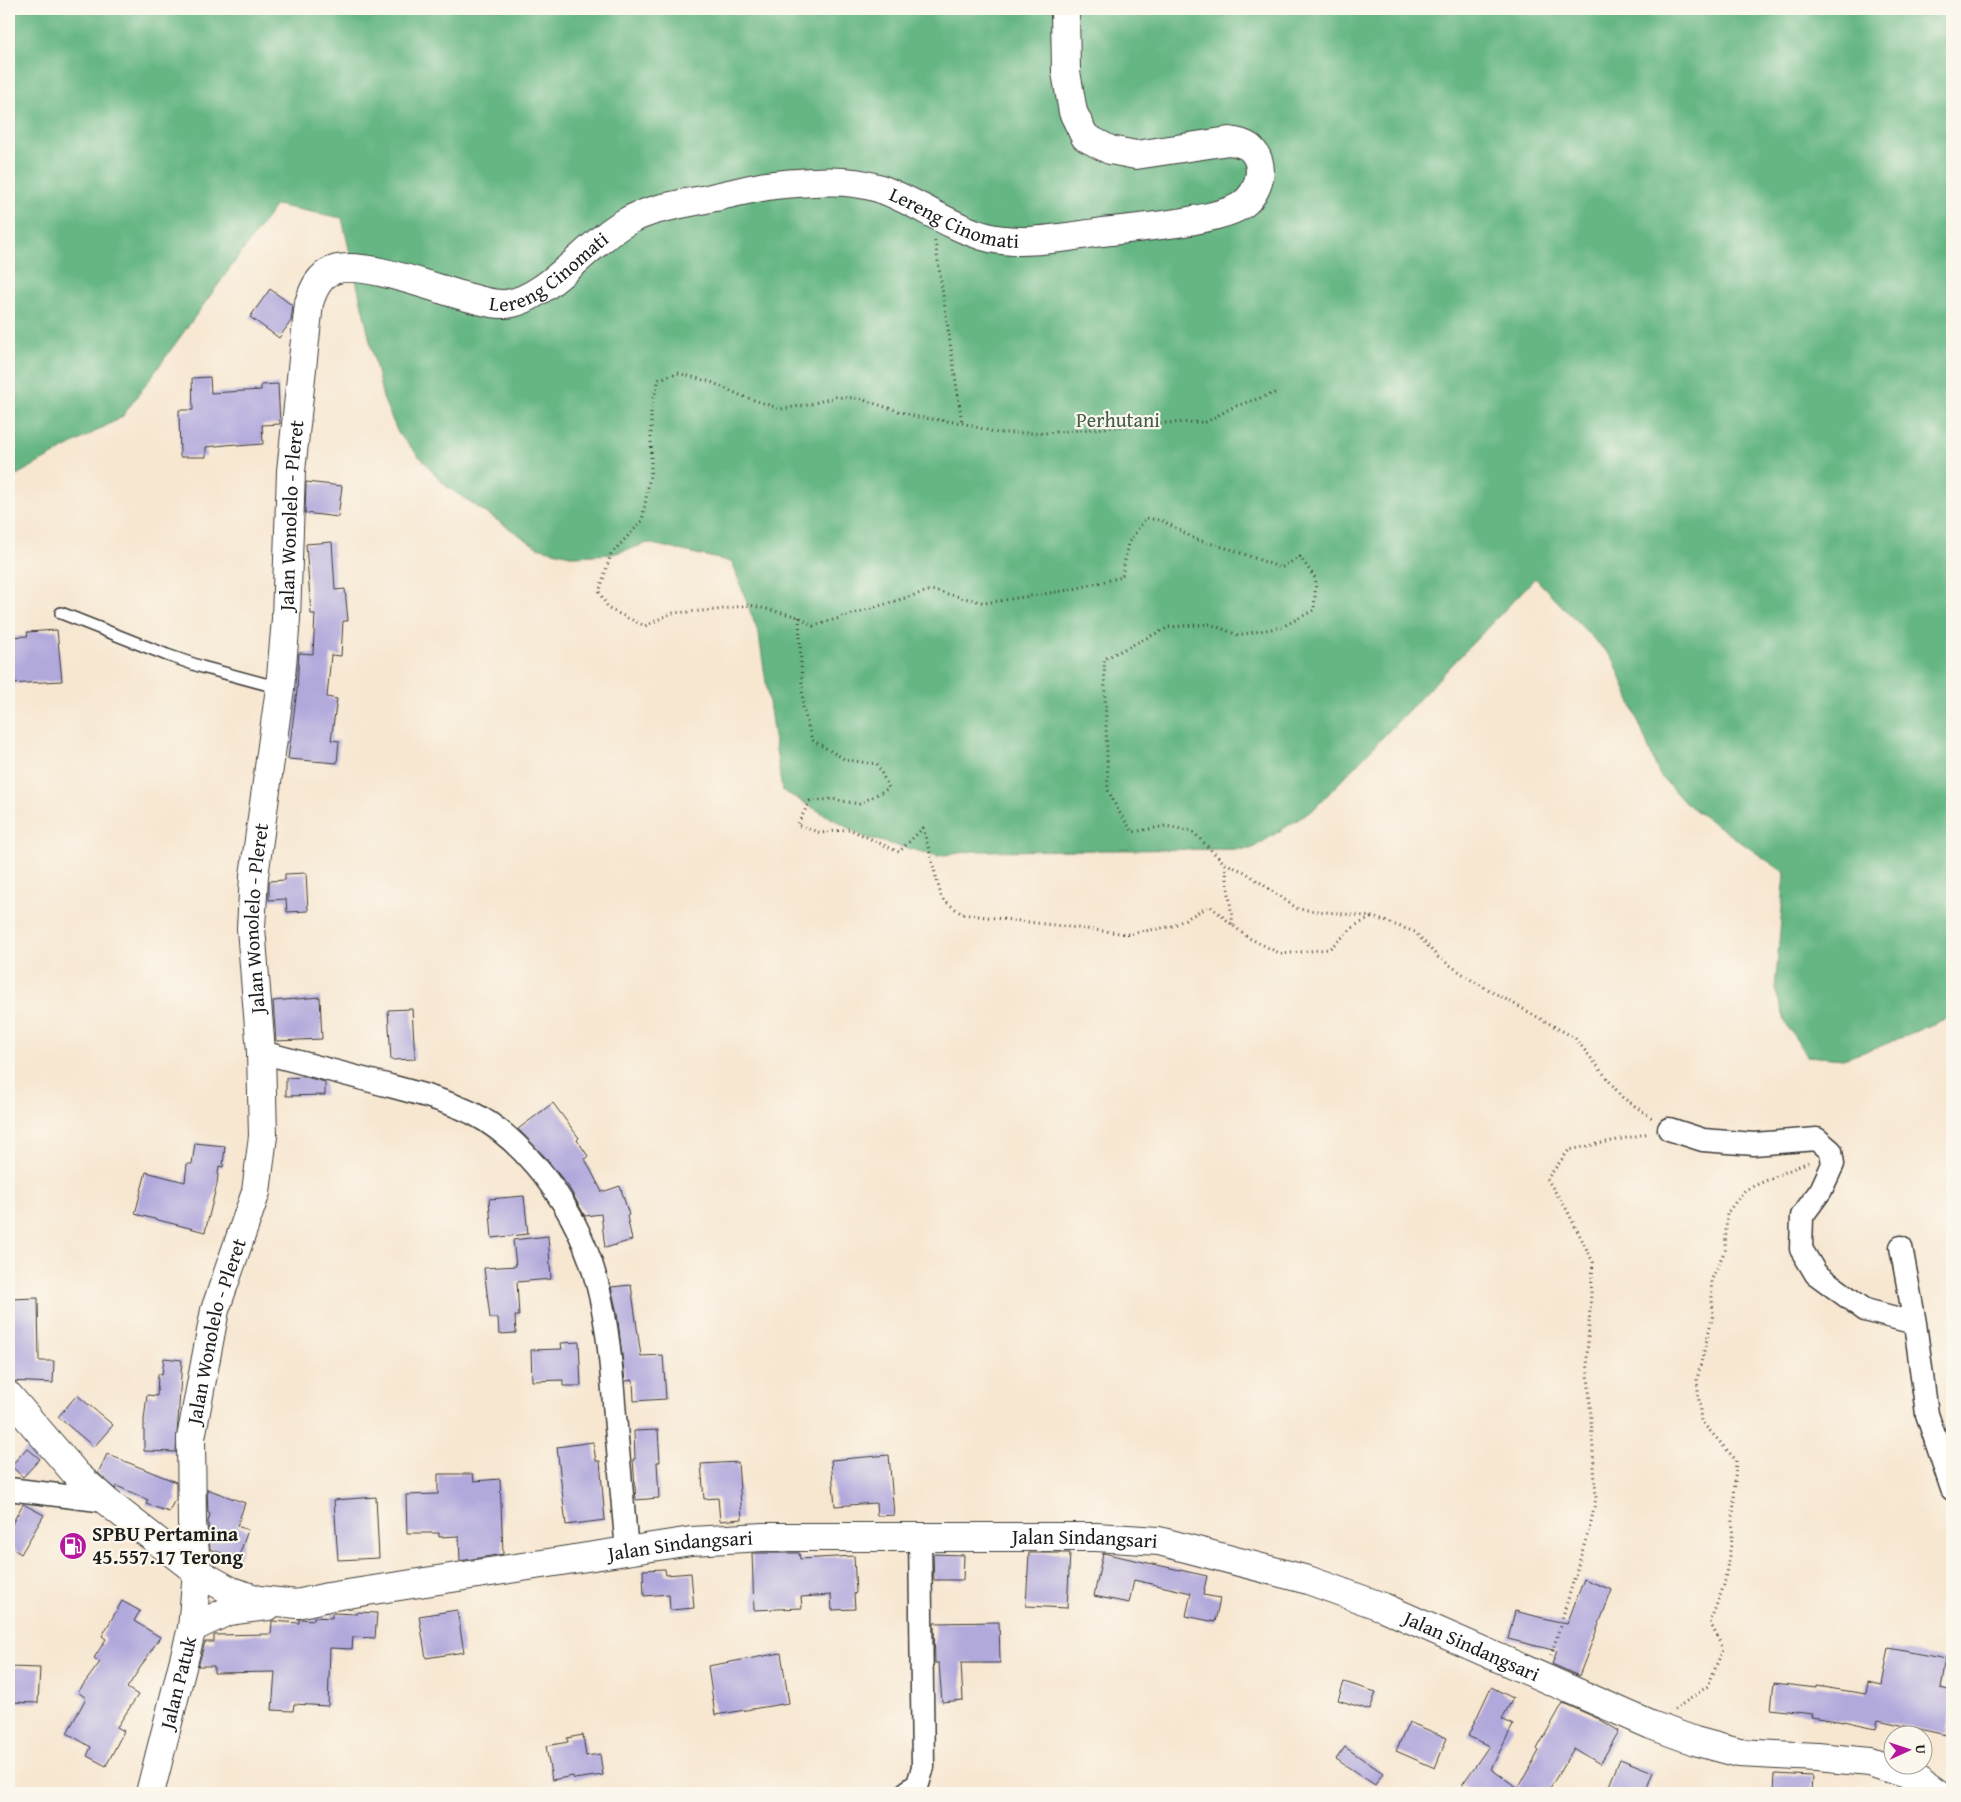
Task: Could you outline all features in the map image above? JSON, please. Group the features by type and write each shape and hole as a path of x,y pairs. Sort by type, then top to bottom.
{"main road":[{"name":"Lereng Cinomati","path":"335,270 362,267 479,300 504,304 524,300 541,290 626,221 653,211 772,185 842,181 878,188 982,236 1011,241 1186,222 1232,210 1251,196 1257,186 1261,171 1257,158 1250,148 1242,143 1229,141 1136,155 1110,150 1085,137 1073,112 1066,72 1065,9"},
{"name":"Jalan Wonolelo - Pleret","path":"198,1572 192,1523 191,1438 216,1310 256,1192 263,1136 261,1052 251,928 254,876 280,688 286,619 291,471 309,303 314,289 322,277 335,270"},
{"name":"Jalan Sindangsari","path":"9,1396 77,1475 106,1501 198,1572 231,1591 259,1600 297,1604 328,1596 691,1541 763,1537 920,1536 1096,1537 1159,1541 1308,1580 1383,1607 1651,1725 1695,1741 1739,1753 1870,1762 1917,1778 1938,1793"},
{"name":"Jalan Patuk","path":"150,1793 192,1628 198,1572"},
{"path":"192,1628 228,1611 297,1604"}],"street":[{"path":"261,1052 437,1098 473,1114 501,1131 521,1149 549,1180 579,1234 593,1264 603,1301 610,1357 627,1551"},
{"path":"1669,1129 1703,1140 1754,1144 1817,1139 1831,1151 1834,1164 1821,1190 1802,1216 1801,1249 1816,1274 1864,1310 1915,1323"},
{"path":"1901,1247 1915,1323 1927,1414 1952,1489"},
{"path":"9,1488 106,1501"},
{"path":"906,1793 918,1784 923,1767 920,1536"}],"lane":[{"path":"61,613 167,656 280,688"}],"path":[{"path":"931,213 962,423"},
{"path":"1275,393 1232,407 1206,422 1163,422 1045,433 997,432 962,423 916,417 858,398 836,397 807,405 781,409 742,396 711,382 678,373 659,379 651,409 651,470 642,521 611,554 599,592 609,609 645,626 672,613 716,610 750,605 800,617 813,626 931,590 985,603 1068,590 1122,577 1128,543 1146,518 1163,521 1195,539 1233,550 1281,568 1300,557 1316,579 1314,610 1282,627 1238,635 1210,624 1169,627 1104,659 1108,790 1120,814 1133,832 1165,826 1192,831 1225,864 1245,872 1298,908 1374,917 1415,932 1438,957 1473,981 1575,1038 1622,1097 1669,1129"},
{"path":"800,617 802,707 812,740 846,760 877,764 889,788 859,804 833,799 810,801 797,825 821,833 849,829 899,852 923,828 942,899 962,914 1128,934 1173,926 1210,906 1247,938 1281,954 1329,948 1356,925 1374,917"},
{"path":"1225,864 1233,925"},
{"path":"1545,1678 1591,1522 1596,1498 1587,1356 1592,1262 1567,1210 1548,1179 1569,1150 1669,1129"},
{"path":"1651,1725 1708,1686 1723,1649 1710,1622 1724,1585 1732,1539 1736,1460 1701,1421 1697,1379 1713,1314 1711,1281 1725,1250 1727,1213 1745,1190 1831,1151"}],"green space":[{"name":"Perhutani","path":"9,9 1952,9 1952,1016 1876,1048 1843,1059 1807,1056 1786,1024 1775,989 1785,873 1685,803 1659,774 1614,660 1535,578 1313,810 1251,849 973,851 938,856 864,837 782,790 759,635 732,562 648,543 613,554 574,556 537,547 446,486 398,433 383,398 342,218 276,205 122,417 9,479"}],"building":[{"path":"270,289 293,306 291,321 279,338 250,317"},
{"path":"210,377 211,393 261,390 261,385 278,384 280,424 262,425 263,444 206,447 206,457 180,457 179,410 193,410 192,378"},
{"path":"306,482 342,486 338,517 305,513"},
{"path":"332,542 335,590 345,589 348,621 343,621 341,656 331,655 327,697 337,699 331,740 339,741 337,763 288,759 297,690 299,653 313,654 315,614 311,614 306,544"},
{"path":"57,630 62,681 9,684 9,637 28,636 27,632"},
{"path":"306,873 308,911 287,912 286,899 269,900 269,881 285,880 285,874"},
{"path":"320,997 322,1039 276,1041 273,1001"},
{"path":"412,1009 415,1059 391,1060 388,1010"},
{"path":"306,1077 325,1082 325,1095 286,1096 286,1078"},
{"path":"553,1103 579,1138 577,1140 588,1156 585,1159 602,1192 620,1186 629,1215 627,1216 632,1240 605,1248 601,1214 585,1216 568,1186 545,1157 518,1129"},
{"path":"195,1143 225,1146 223,1167 219,1166 217,1184 205,1232 135,1214 146,1172 185,1182 187,1164 192,1164"},
{"path":"524,1196 528,1234 492,1238 489,1199"},
{"path":"548,1236 551,1279 517,1282 519,1316 515,1316 516,1333 499,1334 498,1318 490,1318 484,1268 516,1266 513,1240"},
{"path":"631,1285 641,1356 663,1355 666,1399 634,1401 633,1380 625,1381 617,1313 611,1287"},
{"path":"38,1298 39,1361 54,1361 53,1383 9,1381 9,1299"},
{"path":"579,1342 581,1386 563,1386 563,1380 532,1381 531,1350 562,1349 561,1343"},
{"path":"164,1358 182,1360 176,1452 144,1451 144,1420 147,1395 157,1396 158,1374 162,1375"},
{"path":"77,1395 113,1425 94,1447 58,1417"},
{"path":"658,1430 660,1462 657,1462 659,1498 636,1500 633,1459 635,1459 634,1431"},
{"path":"593,1442 596,1461 600,1461 605,1520 566,1525 557,1447"},
{"path":"27,1448 40,1459 23,1477 11,1466"},
{"path":"107,1454 176,1482 176,1502 174,1501 169,1512 146,1504 148,1500 117,1486 116,1489 98,1473"},
{"path":"889,1455 894,1515 877,1516 876,1503 835,1506 831,1460"},
{"path":"738,1462 742,1519 720,1521 718,1498 704,1499 701,1464"},
{"path":"438,1474 473,1474 474,1481 500,1479 503,1554 460,1561 459,1536 439,1537 439,1533 407,1533 406,1495 438,1494"},
{"path":"207,1489 245,1503 237,1526 248,1530 238,1559 210,1549 208,1522 210,1514 208,1513"},
{"path":"376,1497 379,1558 338,1560 334,1500"},
{"path":"23,1504 44,1515 21,1554 9,1546 9,1529"},
{"path":"752,1553 799,1553 800,1559 854,1556 855,1609 832,1610 831,1595 801,1597 802,1608 754,1610"},
{"path":"1029,1553 1070,1553 1067,1608 1026,1606"},
{"path":"1103,1553 1207,1576 1203,1595 1220,1598 1215,1622 1186,1616 1191,1593 1134,1580 1129,1603 1094,1596"},
{"path":"933,1554 964,1555 963,1580 934,1580"},
{"path":"665,1569 666,1575 691,1573 694,1608 670,1610 669,1594 644,1596 643,1570"},
{"path":"1584,1579 1612,1590 1579,1676 1552,1664 1557,1651 1508,1639 1515,1611 1567,1624"},
{"path":"122,1601 140,1611 134,1621 160,1637 127,1688 138,1695 117,1727 124,1731 106,1766 87,1756 91,1747 67,1733 86,1698 78,1692 100,1662 94,1658 106,1639 102,1636"},
{"path":"457,1610 464,1652 426,1658 419,1616"},
{"path":"357,1612 377,1613 375,1638 353,1637 352,1649 330,1648 328,1706 294,1704 293,1711 272,1710 275,1672 214,1673 214,1666 198,1666 205,1642 214,1642 214,1635 271,1634 272,1621 299,1623 299,1619 314,1620 314,1617 332,1618 332,1613 357,1614"},
{"path":"999,1622 1000,1663 961,1663 963,1700 942,1702 939,1663 935,1663 934,1623"},
{"path":"1889,1648 1946,1659 1941,1688 1952,1691 1952,1702 1946,1735 1934,1732 1934,1724 1896,1724 1878,1720 1876,1728 1844,1721 1811,1717 1812,1714 1771,1709 1774,1683 1816,1688 1816,1686 1866,1694 1868,1682 1882,1685"},
{"path":"781,1653 789,1703 715,1715 708,1666"},
{"path":"9,1667 40,1668 38,1703 9,1702"},
{"path":"1344,1682 1376,1692 1370,1710 1338,1700"},
{"path":"1491,1687 1513,1698 1502,1719 1513,1725 1491,1769 1518,1788 1563,1703 1599,1719 1619,1731 1600,1764 1574,1748 1547,1793 1473,1793 1462,1785 1489,1746 1468,1736"},
{"path":"1409,1722 1447,1738 1435,1768 1396,1751"},
{"path":"583,1735 586,1756 600,1754 603,1775 574,1779 573,1776 552,1780 546,1746 568,1742 567,1738"},
{"path":"1345,1747 1383,1773 1375,1785 1336,1759"},
{"path":"1620,1759 1653,1772 1645,1793 1606,1793"},
{"path":"1775,1774 1812,1776 1811,1793 1774,1793"}],"place":[{"name":"SPBU Pertamina 45.557.17 Terong","path":"73,1546"}]}
